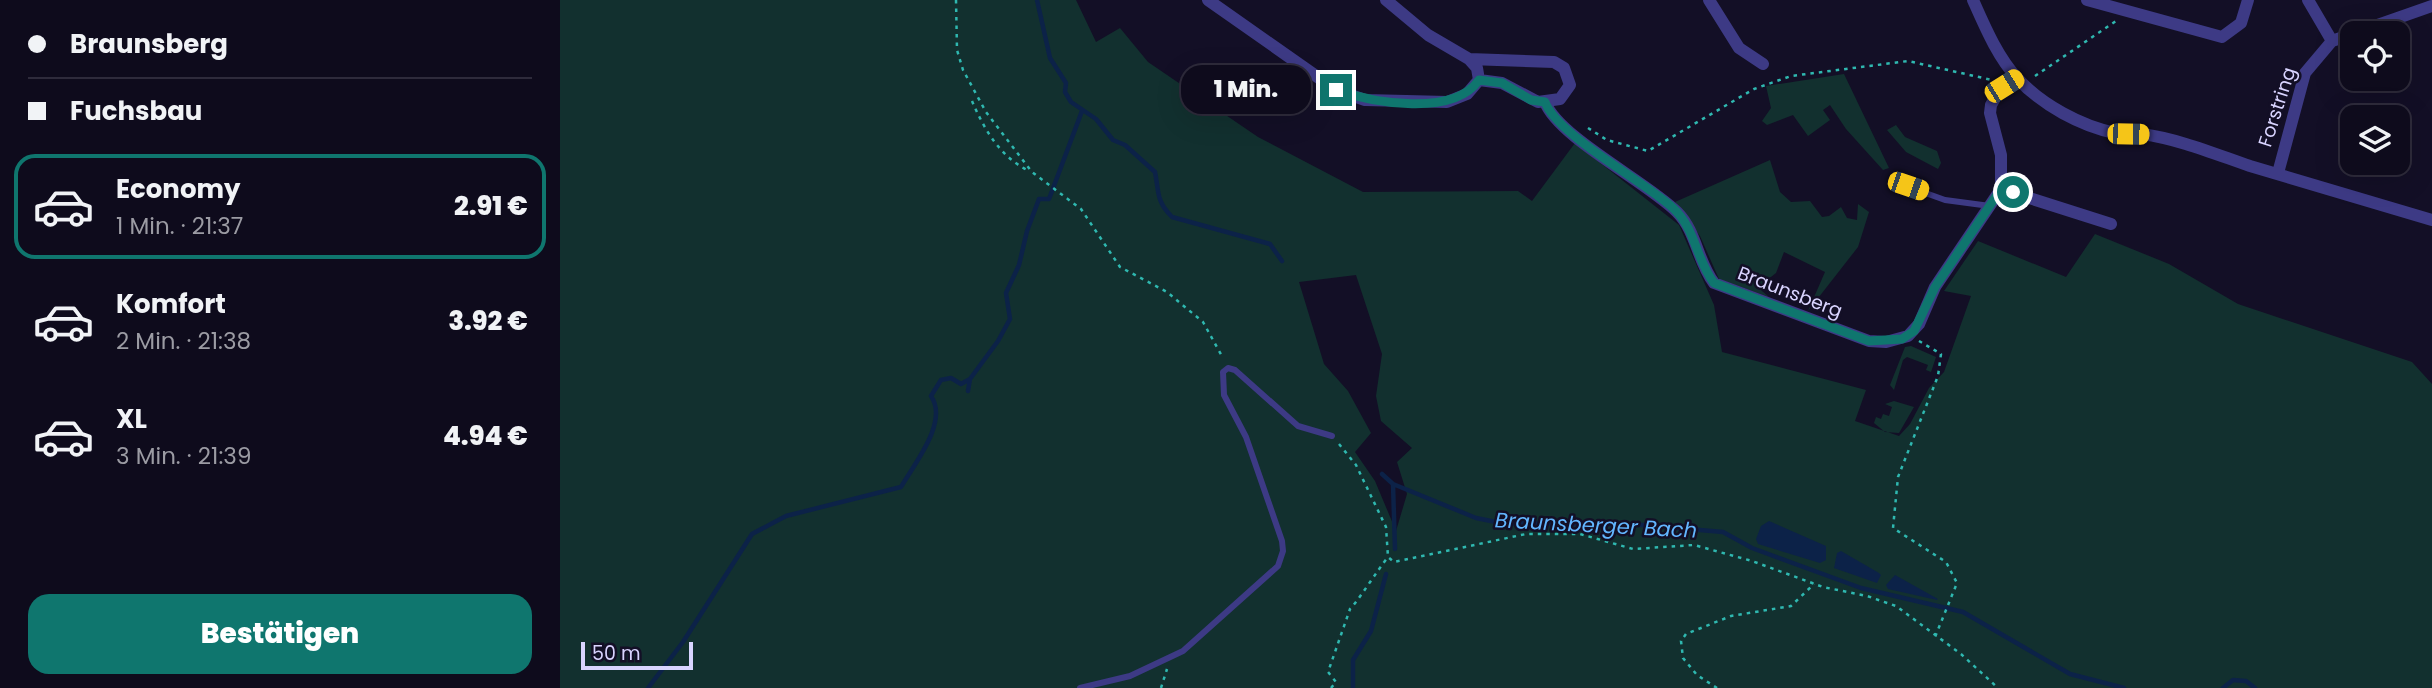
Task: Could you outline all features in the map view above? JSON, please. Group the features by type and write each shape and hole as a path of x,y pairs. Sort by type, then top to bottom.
{"street":[{"path":"1208,0 1336,90 1365,100 1447,102 1467,94 1479,80"},
{"path":"1386,0 1428,35 1469,59 1477,68 1479,80"},
{"path":"1709,0 1739,48 1763,64"},
{"path":"1973,0 2000,55 2017,78 2056,109 2095,127 2116,133 2142,134 2222,154 2250,166 2432,220"},
{"path":"2087,0 2222,37 2241,23 2248,0"},
{"path":"2308,0 2332,41 2432,6"},
{"name":"Forstring","path":"2278,173 2305,73 2332,41"},
{"path":"1469,59 1540,60 1559,64 1569,78 1569,90 1560,99 1545,102 1531,100 1502,83 1479,80"},
{"path":"2004,86 2017,78"},
{"name":"Braunsberg","path":"1545,102 1549,113 1679,213 1690,229 1714,283 1869,341 1902,339 1914,331 1935,287 1992,206 2001,189 2001,155 1990,113 1994,98 2004,86"},
{"path":"2001,189 2111,224"}],"lane":[{"path":"1892,181 1945,200 1992,206"},
{"path":"1080,688 1130,676 1196,643 1278,566 1282,558 1282,541 1246,437 1224,395 1221,378 1228,368 1242,375 1298,426 1332,436"}],"path":[{"path":"956,0 957,50 963,70 986,112 1032,173 1081,209 1120,267 1167,292 1203,322 1228,368"},
{"path":"2034,77 2132,14"},
{"path":"1587,127 1607,140 1648,151 1754,89 1791,76 1908,61 2004,86"},
{"path":"972,101 985,133 1018,166 1032,173"},
{"path":"1932,348 1941,354 1938,376 1898,477 1893,528 1946,562 1957,583 1935,637"},
{"path":"1331,688 1336,682 1328,672 1350,608 1357,604 1364,587 1388,557 1386,527 1356,465 1332,436"},
{"path":"1388,557 1394,562 1405,562 1505,537 1580,534 1633,549 1694,545 1752,561 1814,584 1896,606 1961,654 1998,688"},
{"path":"1717,688 1697,675 1683,658 1681,642 1686,634 1731,616 1791,606 1814,584"},
{"path":"1161,688 1168,659"}],"green space":[{"path":"560,0 1076,0 1096,42 1120,28 1148,62 1258,137 1363,192 1518,191 1532,201 1575,143 1679,225 1714,305 1722,352 1866,390 1855,421 1899,436 1910,424 1929,388 1944,372 1971,296 1944,291 1978,241 2066,277 2095,234 2169,264 2238,304 2412,362 2432,384 2432,688 560,688","holes":["1356,275 1382,354 1376,396 1381,421 1412,448 1397,462 1407,494 1396,531 1375,481 1355,452 1371,433 1348,391 1324,364 1299,282"]},
{"path":"1844,74 1889,168 1883,170 1846,129 1830,105 1823,110 1830,120 1808,136 1793,115 1767,125 1762,121 1771,108 1766,86"},
{"path":"1896,125 1905,137 1937,151 1941,163 1938,169 1906,152 1887,130"},
{"path":"1770,160 1780,192 1791,202 1810,201 1822,217 1829,216 1841,207 1847,218 1857,220 1858,204 1869,212 1858,247 1808,311 1825,272 1784,252 1776,273 1767,280 1762,291 1769,297 1719,279 1700,236 1675,202"},
{"path":"1911,346 1936,357 1931,372 1926,370 1928,365 1907,357 1903,360 1894,390 1890,385 1905,347"},
{"path":"1894,401 1914,407 1899,433 1885,432 1874,423 1876,417 1881,419 1883,414 1889,416 1892,407 1885,404"}],"water":[{"path":"1769,521 1826,546 1826,560 1820,563 1758,544 1756,539 1761,526"},
{"path":"1841,551 1879,573 1881,575 1877,583 1834,568 1837,553"},
{"path":"1895,575 1938,599 1888,589 1886,585"}],"waterway":[{"name":"Braunsberger Bach","path":"1037,0 1050,58 1066,83 1065,92 1071,102 1096,119 1113,140 1125,145 1155,172 1161,201 1172,217 1270,244 1282,261"},
{"path":"648,688 683,642 752,534 786,516 901,487 933,430 936,418 931,396 941,380 951,378 961,384 970,379 998,341 1010,319 1006,293 1019,265 1027,231 1039,199 1049,199 1082,111"},
{"path":"968,391 970,379"},
{"name":"Braunsberger Bach","path":"1382,474 1393,484 1476,518 1501,523 1642,525 1723,532 1752,548 1861,588 1963,612 2070,674 2124,688"},
{"path":"1393,484 1395,549"},
{"path":"1353,688 1353,660 1371,631 1386,574"},
{"name":"Braunsberger Bach","path":"2223,688 2233,680 2246,681 2255,688"}],"route":[{"path":"1336,90 1365,100 1439,103 1458,99 1473,89 1479,80 1502,83 1531,100 1545,102 1549,113 1679,213 1690,229 1708,276 1714,283 1793,315 1869,341 1902,339 1914,331 1935,287 2001,189 2013,192"}]}
